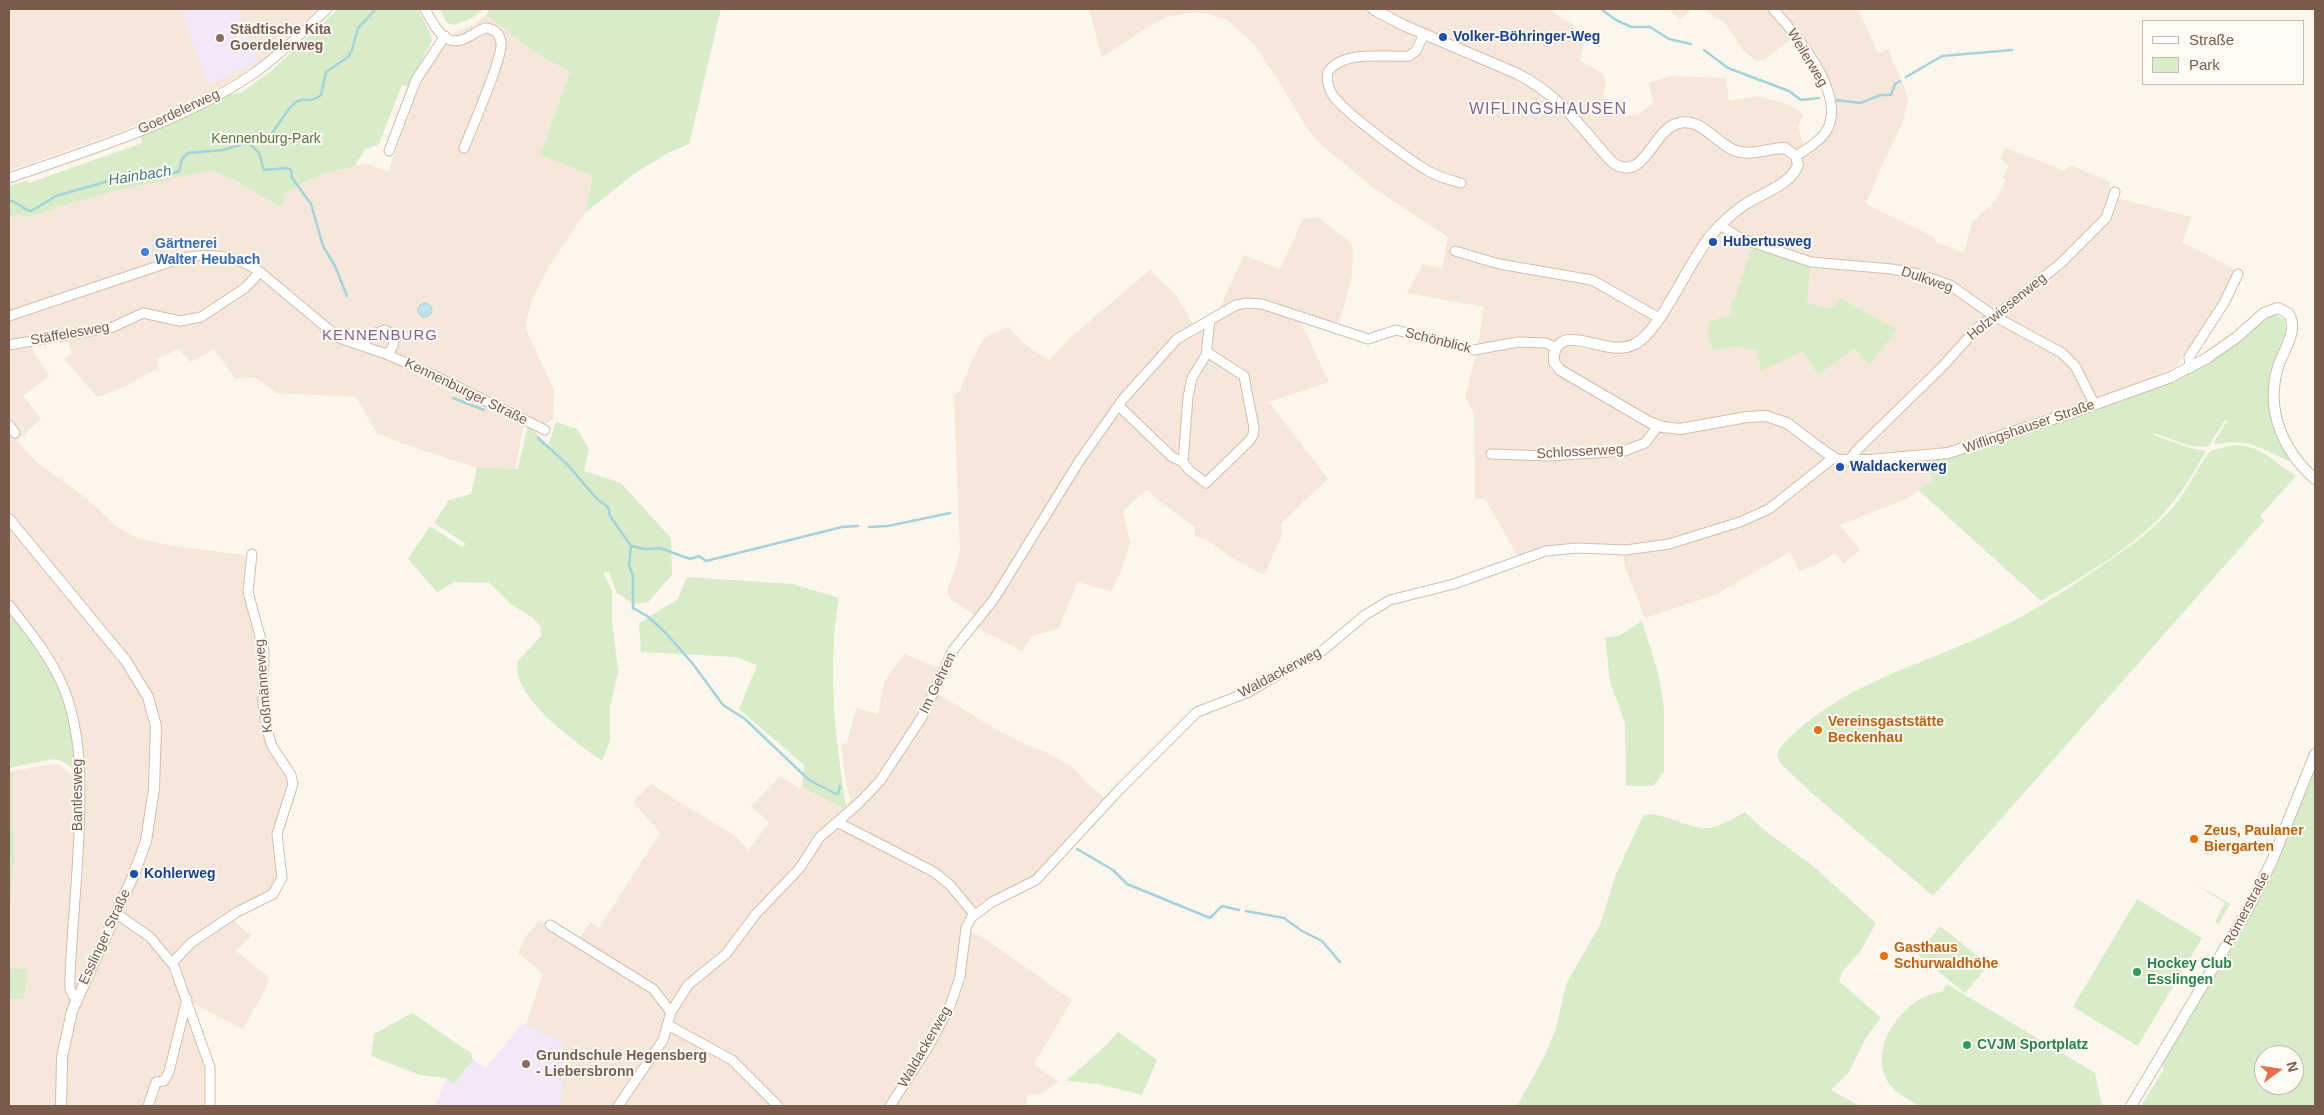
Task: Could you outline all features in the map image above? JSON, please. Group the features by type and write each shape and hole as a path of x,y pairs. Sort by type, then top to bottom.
{"street":[{"name":"Goerdelerweg","path":"9,178 113,142 184,111 230,88 265,65 327,9"},
{"path":"425,9 435,28 444,36 459,41 480,30 490,28 498,34 501,43 497,62 464,148"},
{"path":"1373,9 1394,21 1518,74 1542,89 1570,112 1612,162 1619,166 1630,167 1638,165 1663,132 1672,125 1684,122 1700,126 1735,150 1753,153 1785,148 1796,156 1798,165 1791,176 1745,204 1720,225 1702,246 1659,318 1641,340 1627,346 1608,347 1571,340 1564,341 1556,348"},
{"name":"Weilerweg","path":"1773,9 1806,51 1831,100 1831,116 1827,130 1818,140 1796,156"},
{"path":"1424,34 1416,51 1409,56 1360,57 1337,64 1328,72 1328,85 1333,96 1346,110 1420,166 1437,176 1461,183"},
{"path":"389,152 416,80 444,36"},
{"name":"Holzwiesenweg","path":"1849,461 1857,450 1947,362 1974,330 2057,267 2106,218 2115,192"},
{"name":"Dulkweg","path":"1720,225 1740,238 1815,263 1892,269 1924,276 1950,285 1994,316 2066,356 2075,366 2095,405"},
{"path":"1455,251 1498,264 1592,280 1659,318"},
{"name":"Kennenburger Straße","path":"9,316 187,256 204,255 228,258 247,264 260,272 330,333 344,340 386,354 462,388 545,430"},
{"name":"Stäffelesweg","path":"9,345 108,328 143,313 180,321 201,317 245,288 260,272"},
{"path":"2190,368 2190,357 2224,303 2238,274"},
{"name":"Schönblick","path":"1048,514 1080,460 1119,406 1174,342 1236,305 1254,303 1368,338 1396,330 1474,350 1521,342 1546,343 1556,348"},
{"name":"Wiflingshauser Straße","path":"1556,348 1554,362 1560,370 1658,426 1685,428 1753,416 1770,416 1787,423 1833,458 1849,461 1955,452 2155,384 2190,368 2229,343 2267,311 2278,308 2287,311 2293,326 2276,373 2275,413 2281,432 2291,452 2303,468 2315,479"},
{"path":"1183,462 1188,397 1193,377 1207,352 1210,320"},
{"name":"Kennenburger Straße","path":"362,346 370,335 385,330 392,335 394,344 393,349 386,354"},
{"path":"1119,406 1172,457 1183,462 1189,470 1206,483 1250,440 1254,431 1245,377 1241,372 1207,352"},
{"path":"9,425 15,433"},
{"name":"Schlosserweg","path":"1491,454 1549,456 1624,451 1646,443 1658,426"},
{"name":"Waldackerweg","path":"890,1106 927,1049 950,1006 960,977 966,928 974,914 992,902 1036,880 1119,790 1196,712 1249,692 1322,651 1365,614 1383,603 1454,584 1546,551 1577,548 1626,550 1669,544 1745,520 1775,504 1833,458"},
{"name":"Im Gehren","path":"618,1106 663,1040 672,1012 688,985 726,954 755,915 799,869 820,837 866,797 884,774 922,716 953,650 994,600 1048,514"},
{"name":"Esslinger Straße","path":"9,519 126,661 148,696 154,715 156,765 149,826 141,856 117,914 76,1001 67,1029 62,1057 61,1106"},
{"name":"Koßmänneweg","path":"172,963 191,943 237,912 273,894 282,878 278,834 293,790 293,782 291,775 272,746 266,727 263,703 264,651 249,601 247,587 252,554"},
{"name":"Bantlesweg","path":"9,605 38,644 59,679 70,706 78,750 80,811 70,978 70,989 76,1001"},
{"name":"Römerstraße","path":"2131,1106 2248,909 2272,861 2315,754"},
{"path":"837,822 934,872 950,884 974,914"},
{"path":"117,914 150,937 172,963 187,999 211,1069 210,1106"},
{"path":"550,925 653,990 672,1012"},
{"path":"148,1106 156,1082 164,1081 169,1072 187,999"},
{"path":"668,1025 732,1060 778,1106"}],"shaded area":[{"path":"9,9 318,9 259,63 218,89 120,132 9,171"},
{"name":"Städtische Kita Goerdelerweg","path":"199,9 238,9 258,63 237,70 208,85 182,13"},
{"path":"1089,9 1548,9 1575,26 1576,36 1585,40 1580,60 1603,74 1606,82 1603,95 1623,116 1639,114 1654,103 1648,83 1671,76 1726,78 1729,101 1758,96 1787,104 1804,114 1798,126 1804,146 1824,139 1830,134 1835,116 1833,95 1827,76 1810,50 1792,38 1764,60 1756,61 1743,50 1725,23 1703,9 1858,9 1878,53 1889,49 1908,101 1902,124 1881,167 1866,204 1934,237 1936,242 1964,253 1972,223 1996,200 2006,180 2002,178 2009,166 2000,158 2006,148 2065,171 2070,165 2110,182 2112,196 2192,217 2182,242 2236,270 2223,298 2177,366 2137,385 1917,460 1934,479 1906,499 1840,525 1860,550 1843,564 1835,553 1816,565 1799,571 1790,552 1715,595 1645,618 1625,567 1622,547 1518,557 1485,499 1475,499 1474,414 1465,396 1476,355 1484,307 1407,293 1423,264 1442,268 1448,237 1372,187 1318,142 1304,124 1254,44 1227,20 1204,13 1188,13 1167,17 1102,57"},
{"path":"1669,9 1692,9 1680,20"},
{"path":"486,15 539,55 570,72 540,155 593,176 585,213 549,266 532,300 526,322 527,332 554,390 553,417 552,420 543,426 525,418 515,470 477,468 377,433 356,397 277,393 254,377 235,378 214,349 191,362 178,349 157,359 158,368 122,388 97,397 64,359 72,353 65,333 29,344 49,376 23,396 41,419 17,441 37,462 87,499 116,526 137,538 168,545 249,556 245,596 260,642 261,710 291,781 281,816 279,868 276,887 232,919 251,936 236,951 270,978 264,992 243,1029 192,1003 188,1009 208,1068 207,1106 9,1106 9,999 24,999 26,969 9,968 9,921 14,863 13,771 53,764 61,766 75,778 83,779 9,601 9,217 21,215 32,217 58,207 116,191 211,169 240,183 281,208 286,192 323,174 366,163 388,172 422,80 443,44 455,32 475,24"},
{"path":"1318,217 1348,240 1353,249 1352,275 1338,327 1300,320 1329,382 1269,402 1328,479 1281,523 1282,535 1264,575 1230,557 1206,539 1195,537 1195,527 1160,502 1147,489 1123,512 1130,543 1121,571 1111,592 1078,582 1058,629 1032,636 1022,651 976,627 955,655 937,693 999,731 1024,744 1048,753 1074,768 1088,784 1105,797 1084,824 1029,880 982,903 968,913 963,921 969,931 984,938 1072,1000 1034,1064 1059,1082 1039,1095 1028,1094 1026,1106 436,1106 473,1060 486,1068 521,1025 526,1024 543,974 518,953 526,936 539,920 577,943 590,922 599,928 660,833 633,802 651,784 735,836 749,850 769,822 751,806 780,776 799,788 802,787 843,809 851,800 847,788 841,745 847,743 856,708 878,714 884,682 904,654 940,669 975,616 952,600 947,590 960,551 954,395 960,391 970,365 984,338 1008,327 1027,346 1049,360 1072,336 1150,270 1176,295 1197,330 1225,315 1220,307 1244,255 1280,269 1303,219"},
{"name":"Grundschule Hegensberg - Liebersbronn","path":"526,1024 562,1042 563,1074 560,1106 436,1106 446,1078 453,1085 473,1060 486,1068 521,1025"}],"green space":[{"name":"Kennenburg-Park","path":"338,9 418,9 432,41 408,87 402,85 379,144 365,149 355,166 323,174 286,192 281,208 240,183 211,170 116,191 58,207 32,217 21,215 9,217 9,186 27,180 29,183 142,143 140,135 220,97 242,92 271,71"},
{"path":"440,9 483,9 474,17 455,25 447,23"},
{"path":"490,9 721,9 689,144 668,153 634,174 585,213 593,176 540,155 570,72 539,55 486,15"},
{"path":"1753,244 1810,265 1807,303 1831,309 1840,298 1897,330 1869,364 1854,348 1818,375 1803,351 1761,371 1757,351 1737,346 1713,351 1707,333 1710,321 1731,315 1731,301 1734,301"},
{"path":"2273,314 2285,320 2286,333 2274,366 2280,442 2290,459 2289,461 2247,443 2228,442 2215,444 2214,442 2227,421 2225,420 2208,447 2191,446 2154,433 2154,435 2190,448 2206,451 2182,490 2152,525 2122,550 2090,572 2041,601 1918,490 1934,479 1917,460 1964,453 2162,385"},
{"path":"556,422 577,429 589,449 584,471 621,483 671,538 672,575 648,602 633,604 617,593 609,572 603,572 612,591 612,620 618,672 610,707 610,741 602,761 562,731 534,703 524,689 518,675 518,661 541,636 541,627 533,618 511,604 489,582 454,582 437,592 408,559 430,526 462,547 466,544 434,523 449,500 471,494 477,468 518,469 528,425 548,445"},
{"path":"2234,445 2260,451 2296,476 2260,516 2264,521 1933,896 1814,795 1781,764 1777,755 1780,748 1802,726 1853,692 1993,631 2085,578 2146,533 2165,516 2183,494 2210,451"},
{"path":"687,577 793,584 839,598 833,650 833,676 836,728 846,806 843,809 802,787 804,765 739,709 757,665 735,657 641,652 639,623 678,599"},
{"path":"9,608 36,646 57,683 70,723 74,746 75,770 62,761 53,759 9,768"},
{"path":"1642,621 1659,676 1664,709 1664,772 1653,786 1626,786 1625,723 1610,682 1605,638 1620,635"},
{"path":"2315,768 2315,1106 2141,1106 2164,1069 2162,1065 2264,890"},
{"path":"13,771 14,863 9,921 9,772"},
{"path":"1745,812 1764,830 1812,865 1876,923 1862,949 1843,971 1839,981 1881,1018 1867,1036 1849,1072 1831,1090 1860,1106 1517,1106 1545,1055 1556,1028 1566,984 1600,925 1616,874 1643,816 1648,814 1655,815 1699,827 1711,828 1721,825"},
{"path":"2192,882 2230,904 2219,924 2215,922 2225,903"},
{"name":"Hockey Club Esslingen","path":"2137,899 2202,938 2138,1046 2073,1007"},
{"path":"1940,926 1989,965 1965,993 1918,955"},
{"path":"9,968 27,969 24,999 9,999"},
{"name":"CVJM Sportplatz","path":"1947,984 2095,1073 2102,1106 1919,1106 1899,1094 1887,1081 1882,1062 1883,1049 1888,1035 1895,1022 1916,1001 1942,992"},
{"path":"412,1013 471,1053 473,1060 453,1085 446,1078 419,1075 371,1056 374,1034"},
{"path":"1118,1032 1157,1060 1142,1095 1098,1084 1066,1081 1103,1048"}],"water":[{"path":"425,303 430,305 432,310 430,315 425,317 420,315 418,310 420,305"}],"waterway":[{"name":"Hainbach","path":"9,201 15,202 31,211 56,196 112,180 174,173 179,171 182,159 188,153 223,150 250,142 256,137 271,135 291,106 298,101 311,100 321,95 326,72 348,57 358,28 376,9"},
{"path":"1601,9 1616,20 1631,27 1650,27 1669,39 1691,44"},
{"path":"1704,50 1728,68 1789,91 1801,100 1819,98"},
{"path":"1906,77 1942,56 2012,50"},
{"path":"1836,100 1860,103 1881,95 1891,95 1895,84 1900,81"},
{"path":"249,143 259,153 264,170 287,168 291,170 292,178 311,204 323,246 335,266 347,296"},
{"path":"453,398 484,410"},
{"path":"538,438 567,464 597,499 608,507 610,516 631,546 629,565 633,576 633,608 647,616 664,631 693,664 723,705 745,719 809,780 836,794 838,794 840,786"},
{"path":"869,527 888,526 950,513"},
{"path":"632,546 645,549 660,548 690,559 699,556 706,561 842,527 858,526"},
{"path":"1077,849 1113,870 1127,884 1210,918 1222,906 1239,910"},
{"path":"1246,911 1284,918 1302,931 1322,941 1340,962"}],"place":[{"name":"Volker-Böhringer-Weg","path":"1443,37"},
{"name":"Städtische Kita Goerdelerweg","path":"220,38"},
{"name":"Hubertusweg","path":"1713,242"},
{"name":"Gärtnerei Walter Heubach","path":"145,252"},
{"name":"Waldackerweg","path":"1840,467"},
{"name":"Vereinsgaststätte Beckenhau","path":"1818,730"},
{"name":"Zeus, Paulaner Biergarten","path":"2194,839"},
{"name":"Kohlerweg","path":"134,874"},
{"name":"Gasthaus Schurwaldhöhe","path":"1884,956"},
{"name":"Hockey Club Esslingen","path":"2137,972"},
{"name":"CVJM Sportplatz","path":"1967,1045"},
{"name":"Grundschule Hegensberg - Liebersbronn","path":"526,1064"}],"district":[{"name":"WIFLINGSHAUSEN","path":"1548,110"},
{"name":"KENNENBURG","path":"380,336"}]}
